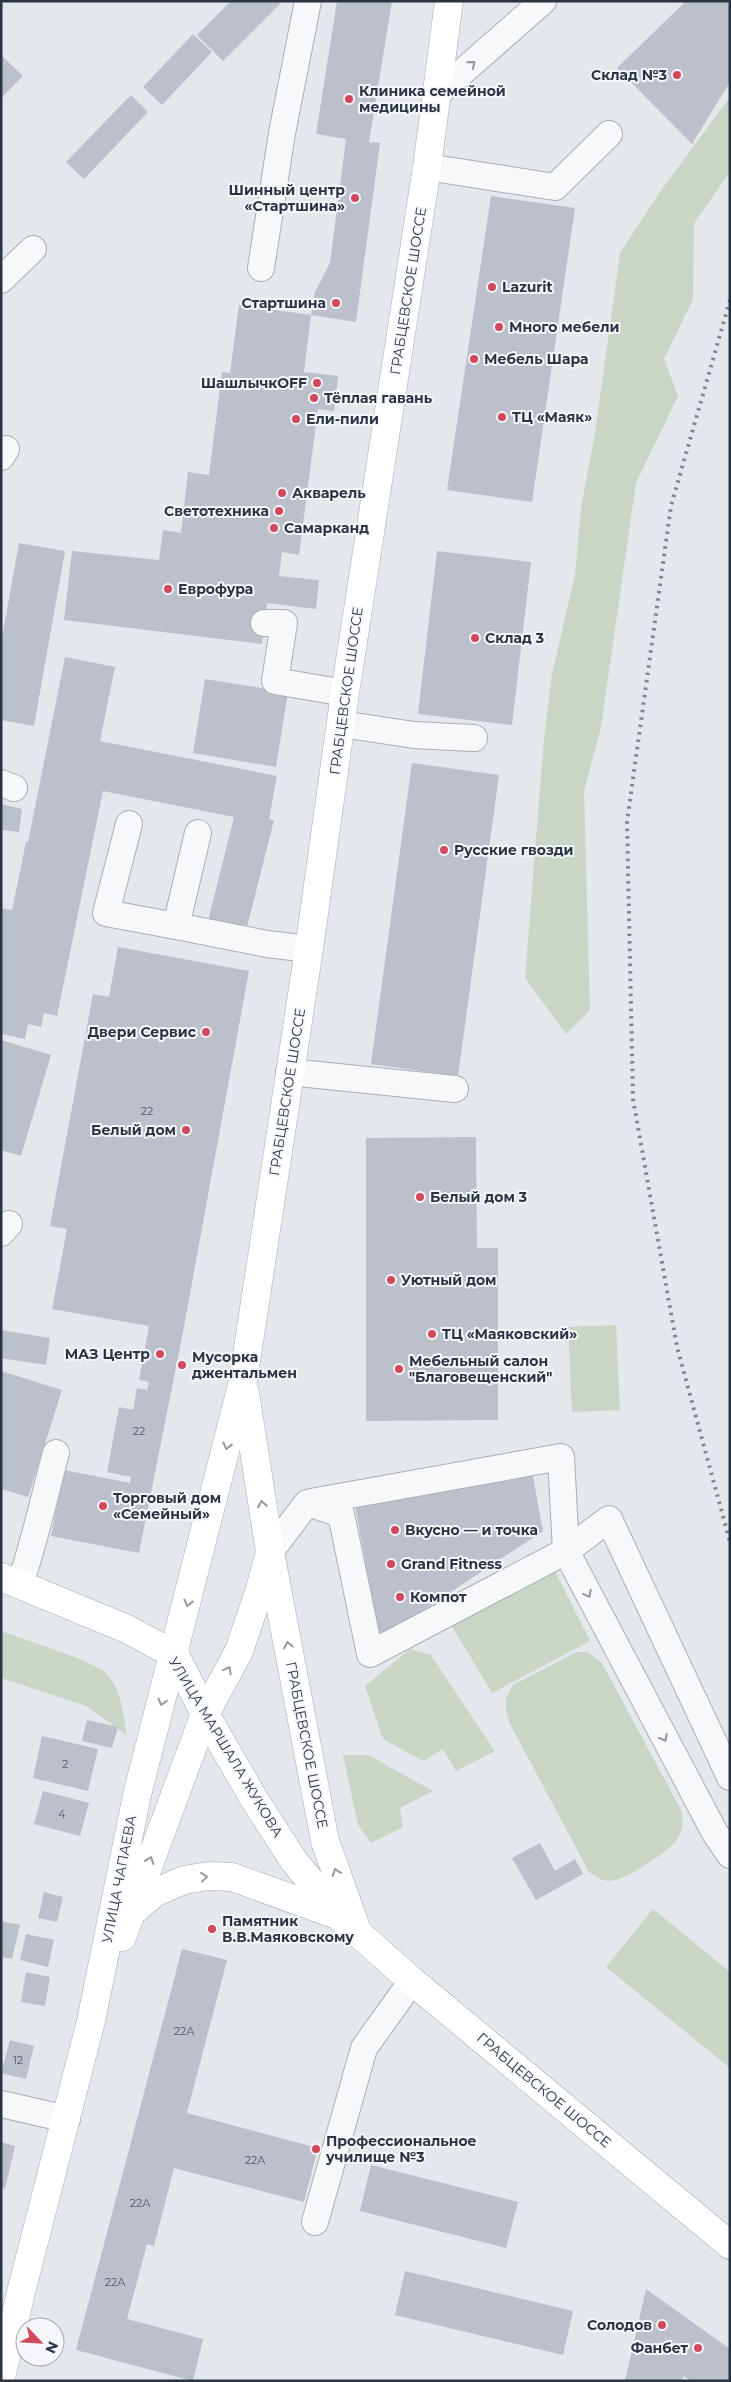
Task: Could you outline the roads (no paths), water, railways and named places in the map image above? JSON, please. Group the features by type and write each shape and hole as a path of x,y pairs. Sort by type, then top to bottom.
{"main road":[{"name":"ГРАБЦЕВСКОЕ ШОССЕ","path":"449,1 427,167 345,693 309,949 243,1381 270,1552 325,1841 348,1925 412,1981 730,2245"},
{"name":"УЛИЦА ЧАПАЕВА","path":"1,2378 21,2292 91,2021 136,1795 174,1655 243,1381"},
{"path":"91,2021 205,1714 239,1650 259,1592 270,1552"},
{"name":"УЛИЦА МАРШАЛА ЖУКОВА","path":"11,1581 126,1629 174,1655 205,1714 254,1798 294,1861 348,1925"},
{"path":"131,1913 154,1893 184,1880 209,1876 232,1877 348,1925"}],"street":[{"path":"261,268 282,133 308,1"},
{"path":"435,96 543,1"},
{"path":"427,167 555,187 609,134"},
{"path":"1,280 34,249"},
{"path":"264,623 284,623 275,681 345,693"},
{"path":"341,724 414,736 474,738"},
{"path":"129,824 106,913 267,944 309,949"},
{"path":"176,926 198,833"},
{"path":"289,1072 455,1089"},
{"path":"11,1581 34,1542 37,1521 56,1453"},
{"path":"270,1552 307,1503 561,1457 566,1551 722,1827 730,1855"},
{"path":"307,1503 341,1514 370,1654 566,1551 609,1519 730,1777"},
{"path":"315,2222 364,2048 412,1981"},
{"path":"1,2104 67,2119"}],"railway":[{"path":"730,300 671,506 627,822 633,1099 677,1347 730,1542"}],"place":[{"name":"Склад №3","path":"677,75"},
{"name":"Клиника семейной медицины","path":"349,99"},
{"name":"Шинный центр «Стартшина»","path":"355,198"},
{"name":"Lazurit","path":"492,287"},
{"name":"Стартшина","path":"336,303"},
{"name":"Много мебели","path":"499,327"},
{"name":"Мебель Шара","path":"474,359"},
{"name":"ШашлычкOFF","path":"317,383"},
{"name":"Тёплая гавань","path":"314,398"},
{"name":"ТЦ «Маяк»","path":"502,417"},
{"name":"Ели-пили","path":"296,419"},
{"name":"Акварель","path":"282,493"},
{"name":"Светотехника","path":"279,511"},
{"name":"Самарканд","path":"274,528"},
{"name":"Еврофура","path":"168,589"},
{"name":"Склад 3","path":"475,638"},
{"name":"Русские гвозди","path":"444,850"},
{"name":"Двери Сервис","path":"206,1032"},
{"name":"Белый дом","path":"186,1130"},
{"name":"Белый дом 3","path":"420,1197"},
{"name":"Уютный дом","path":"391,1280"},
{"name":"ТЦ «Маяковский»","path":"432,1334"},
{"name":"МАЗ Центр","path":"160,1354"},
{"name":"Мусорка джентальмен","path":"182,1365"},
{"name":"Мебельный салон \"Благовещенский\"","path":"399,1369"},
{"name":"Торговый дом «Семейный»","path":"103,1506"},
{"name":"Вкусно — и точка","path":"395,1530"},
{"name":"Grand Fitness","path":"391,1564"},
{"name":"Компот","path":"400,1597"},
{"name":"Памятник В.В.Маяковскому","path":"212,1929"},
{"name":"Профессиональное училище №3","path":"316,2149"},
{"name":"Солодов","path":"662,2325"},
{"name":"Фанбет","path":"698,2348"}]}
